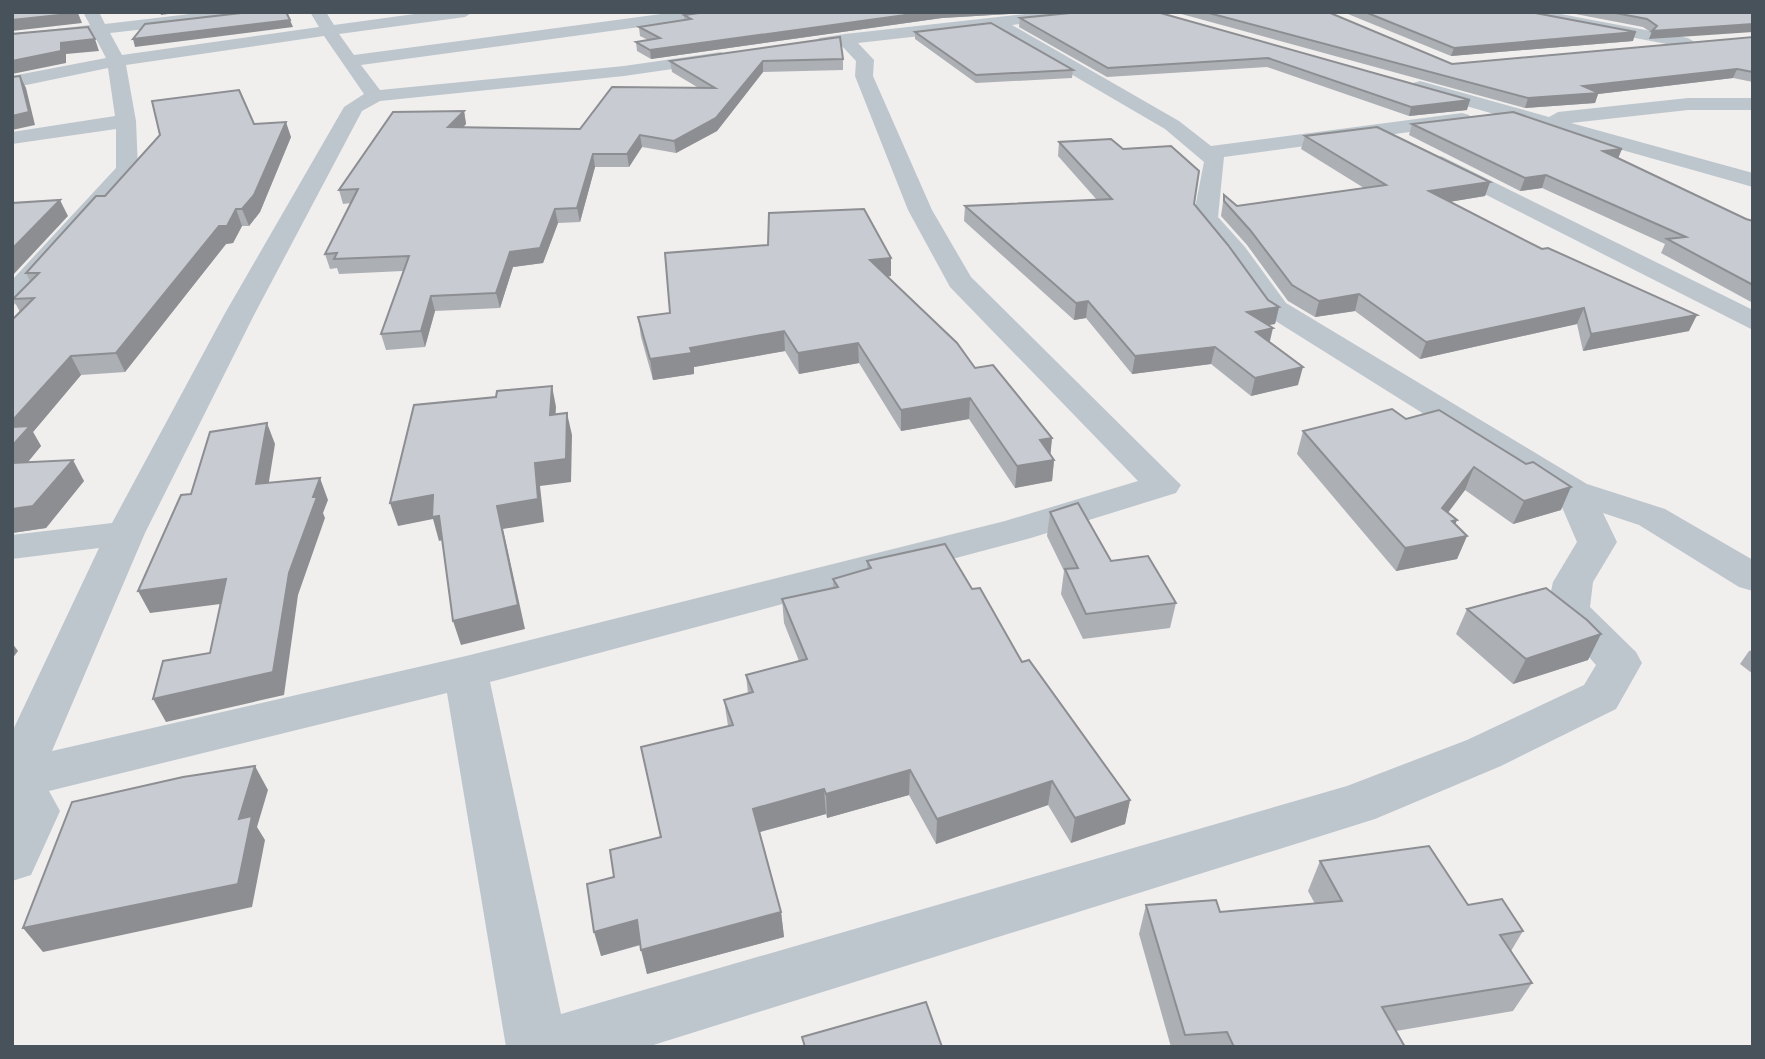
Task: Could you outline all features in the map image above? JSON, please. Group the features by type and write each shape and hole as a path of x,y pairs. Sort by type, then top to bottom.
{"street":[{"path":"12,39 95,20 251,12"},
{"path":"12,82 324,21 465,12"},
{"path":"351,61 713,12"},
{"path":"804,45 1086,12"},
{"path":"1536,13 1694,43 1621,50"},
{"path":"12,298 41,268 59,241 127,169 126,121 116,61 95,20"},
{"path":"324,21 337,45 375,96"},
{"path":"994,22 1172,125 1215,160 1205,218 1236,253 1276,309 1574,492 1652,517 1753,578"},
{"path":"13,779 466,672 1017,530 1163,485 960,281 920,210 864,76 865,60 845,39"},
{"path":"13,779 126,533 239,315 354,107 375,96 624,71 734,55"},
{"path":"1405,83 1753,180"},
{"path":"1542,121 1688,104 1753,104"},
{"path":"1208,153 1512,112"},
{"path":"12,138 126,121"},
{"path":"1376,131 1753,321"},
{"path":"550,1047 1357,804 1484,753 1600,697 1620,663 1568,610 1573,582 1597,542 1574,492"},
{"path":"12,547 126,533"},
{"path":"466,672 537,1047"},
{"path":"12,859 35,811 13,779"}],"building":[{"path":"12,12 77,12 78,13 12,20"},
{"path":"250,12 286,12 290,20 133,39 145,24"},
{"path":"707,12 927,12 650,50 636,42 660,38 639,27 691,19 684,15"},
{"path":"1080,12 1157,12 1470,100 1411,107 1268,58 1108,68 1020,18"},
{"path":"1205,12 1328,12 1452,64 1753,37 1753,72 1737,69 1583,86 1599,93 1528,98"},
{"path":"1365,12 1530,12 1636,32 1454,48"},
{"path":"1610,12 1753,12 1753,24 1652,31 1657,26 1647,19"},
{"path":"991,23 1073,70 976,75 915,32"},
{"path":"88,27 95,39 61,43 61,51 12,61 12,34"},
{"path":"840,37 843,59 763,61 716,118 674,141 640,135 627,154 593,154 577,208 555,209 540,248 510,252 496,293 431,296 421,331 381,334 409,256 334,259 337,253 325,254 358,189 339,190 393,112 464,111 448,127 580,129 612,87 715,88 670,61"},
{"path":"20,76 29,112 12,116 12,77"},
{"path":"239,90 254,124 286,122 254,195 242,209 236,209 227,226 219,226 116,353 71,356 12,421 12,320 34,298 13,299 39,273 26,273 96,196 105,196 160,135 152,101"},
{"path":"1513,112 1622,149 1603,151 1753,221 1753,285 1667,239 1686,237 1546,175 1525,178 1412,124"},
{"path":"1377,127 1490,182 1429,191 1542,249 1548,248 1697,315 1591,334 1584,308 1426,342 1359,294 1319,301 1292,285 1224,201 1224,195 1237,206 1386,185 1305,136"},
{"path":"1111,139 1123,149 1171,146 1199,171 1194,204 1268,300 1279,307 1247,312 1273,328 1256,332 1303,367 1255,378 1215,347 1135,356 1088,301 1076,303 965,206 1112,199 1059,142"},
{"path":"60,200 12,249 12,203"},
{"path":"864,209 891,258 870,260 957,343 975,368 993,365 1052,438 1040,440 1054,460 1017,466 970,398 901,410 858,343 798,353 784,331 690,348 692,353 650,359 638,317 670,313 665,253 768,245 769,213"},
{"path":"552,386 550,415 567,413 566,459 535,463 538,499 497,506 518,605 453,621 439,516 432,517 433,495 390,503 414,405 496,397 497,391"},
{"path":"1392,409 1406,419 1439,410 1526,464 1533,462 1571,487 1524,501 1474,467 1442,508 1457,520 1452,521 1467,536 1405,548 1303,431"},
{"path":"267,423 256,484 320,478 313,497 317,497 289,573 273,672 153,699 163,661 210,653 226,579 138,591 181,495 191,494 210,432"},
{"path":"30,426 12,446 12,427"},
{"path":"73,460 33,506 12,509 12,463"},
{"path":"1078,503 1111,561 1148,556 1176,603 1086,614 1065,569 1078,568 1050,512"},
{"path":"945,544 972,589 980,588 1022,662 1029,660 1130,800 1075,818 1052,781 937,819 910,770 826,794 824,789 753,809 781,912 641,950 637,920 594,932 587,884 614,877 610,850 661,837 641,747 733,725 724,700 753,692 746,675 807,659 782,599 838,587 833,579 871,568 867,561"},
{"path":"1546,588 1601,634 1526,659 1467,609"},
{"path":"255,766 239,819 252,816 238,884 23,928 72,802 183,777"},
{"path":"1429,846 1468,905 1502,899 1523,931 1500,935 1532,983 1382,1007 1405,1047 1234,1047 1227,1032 1185,1035 1146,905 1216,900 1220,912 1342,901 1320,861"},
{"path":"926,1002 942,1047 805,1047 802,1037"}]}
